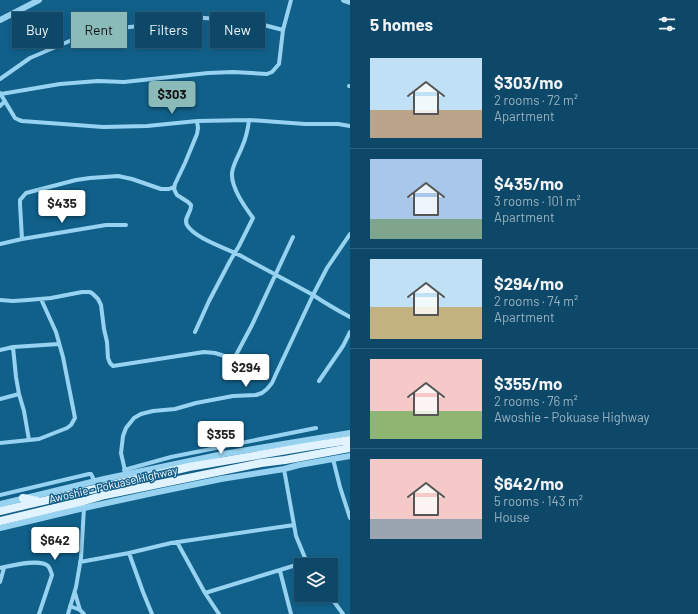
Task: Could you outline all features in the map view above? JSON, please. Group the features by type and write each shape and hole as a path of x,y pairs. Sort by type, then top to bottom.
{"main road":[{"name":"Awoshie - Pokuase Highway","path":"0,511 189,467 350,440"},
{"name":"Awoshie - Pokuase Highway","path":"0,521 105,495 261,463 350,448"},
{"path":"171,472 172,482"},
{"path":"23,498 40,501"}],"street":[{"path":"0,20 39,0"},
{"path":"291,0 283,30 279,64 272,72 267,74 233,72 208,73 124,82 60,84 1,94 14,118 22,121 103,127 148,126 197,121 250,120 305,124 338,124 350,126"},
{"path":"344,0 350,2"},
{"path":"0,79 30,58 88,33 101,30 159,24 171,19 189,17 249,21 283,30"},
{"path":"0,106 5,101"},
{"path":"195,332 209,301 253,218 234,186 232,174 236,160 247,135 250,120"},
{"path":"197,121 197,134 174,187 174,192 191,205 191,209 186,219 190,229 205,239 313,295 350,317"},
{"path":"22,239 20,200 26,193 76,180 118,176 161,189 169,189 174,187"},
{"path":"0,244 22,239 106,226 126,225"},
{"path":"125,472 121,454 123,436 126,428 134,418 141,414 154,411 175,409 196,403 233,396 256,395 267,389 295,336 327,268 350,234"},
{"path":"0,300 12,301 41,299 90,292 95,295 101,305 109,361 113,366 204,352 215,353 233,358 235,357 252,325 293,237"},
{"path":"0,443 39,439 67,428 71,425 75,418 56,332 41,299"},
{"path":"319,381 343,346 350,332"},
{"path":"0,350 13,347 59,344"},
{"path":"13,347 16,377 29,440"},
{"path":"0,399 20,394"},
{"path":"143,468 193,453 316,428"},
{"path":"0,504 95,482 143,468 350,433"},
{"path":"193,453 193,460"},
{"path":"0,528 84,508 221,479 284,469 298,465 350,456"},
{"path":"333,459 350,518"},
{"path":"284,469 296,536 305,558"},
{"path":"0,495 89,474 91,474 95,482"},
{"path":"68,614 75,593 80,562 84,508"},
{"path":"80,562 177,542 294,525"},
{"path":"177,542 205,593 219,614"},
{"path":"129,553 142,592 152,614"},
{"path":"0,582 2,568 41,562 48,566 52,574 39,614"},
{"path":"205,593 294,567"},
{"path":"280,571 291,614"},
{"path":"75,593 80,610"},
{"path":"334,602 343,614"},
{"path":"70,606 80,610 84,614"}]}
